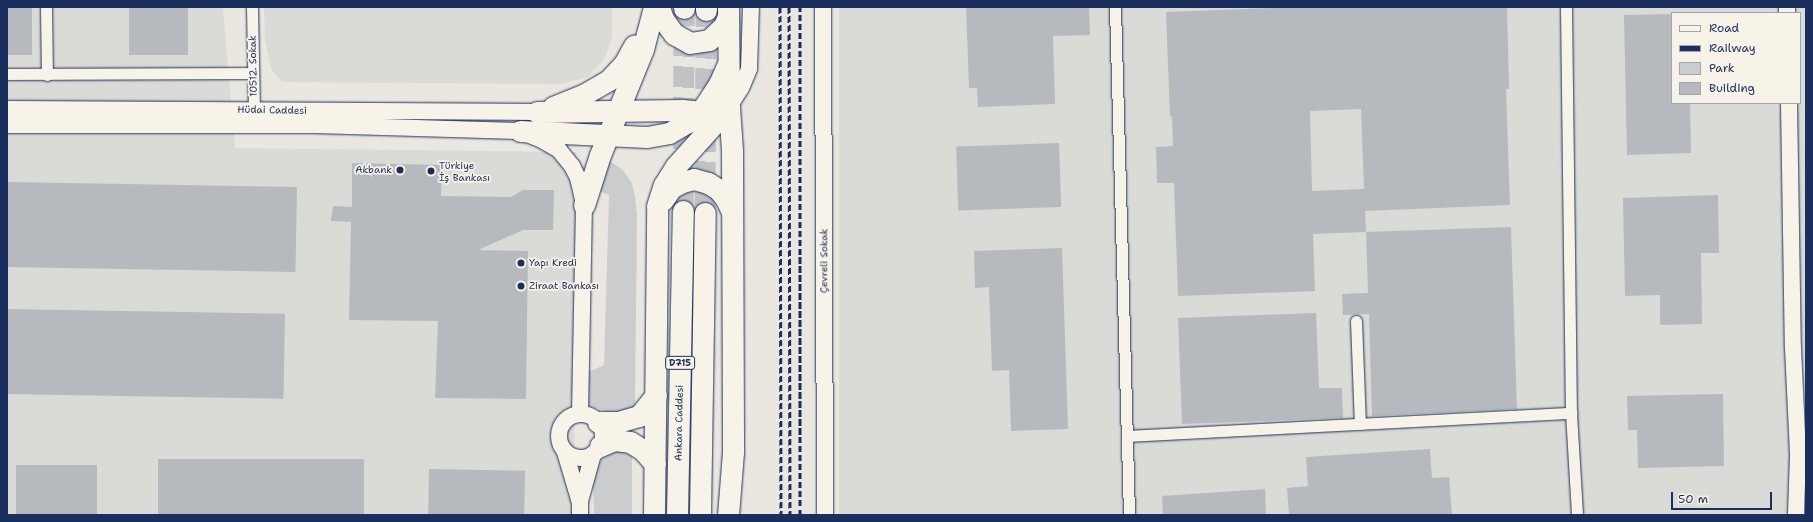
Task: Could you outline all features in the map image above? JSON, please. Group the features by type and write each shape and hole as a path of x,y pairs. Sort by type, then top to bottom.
{"highway":[{"path":"537,112 588,93 605,83 616,73 634,47 640,30 644,7"},
{"path":"584,205 595,170 643,49 654,7"},
{"path":"659,7 663,19 674,34 690,43 709,40 724,26 728,11"},
{"path":"728,11 729,108 732,150 733,452 728,515"},
{"path":"654,515 657,206 664,185 707,118 728,62"},
{"path":"520,131 647,137 662,135 729,108"},
{"path":"537,112 682,110 707,118 725,134 732,150"},
{"path":"657,219 663,199 671,188 682,182 694,179 708,183 718,189 726,199 732,213"},
{"name":"Ankara Caddesi","path":"677,515 683,211"},
{"name":"D715","path":"700,515 705,213"},
{"path":"589,418 618,422 639,416 649,406 656,395"},
{"path":"596,450 614,440 630,442 642,450 654,464"}],"street":[{"path":"46,7 47,75"},
{"name":"10512. Sokak","path":"252,7 254,118"},
{"path":"729,108 741,88 749,69 751,7"},
{"name":"Çevreli Sokak","path":"823,7 825,515"},
{"path":"1115,7 1129,515"},
{"path":"1566,7 1571,413 1577,515"},
{"path":"7,74 253,73"},
{"path":"1789,104 1793,348 1798,454 1796,515"},
{"name":"Hüdai Caddesi","path":"7,109 254,118 315,125 520,131"},
{"name":"Hüdai Caddesi","path":"7,125 537,112"},
{"path":"520,131 551,144 566,157 578,178 584,205 589,418 603,434 596,450 580,509"},
{"path":"1356,321 1360,424"},
{"path":"1127,436 1571,413"},
{"path":"580,509 565,452 560,443 560,429 567,418 589,418"},
{"path":"565,452 574,457 580,458 596,450"}],"shaded area":[{"path":"7,7 223,7 235,148 576,152 574,515 7,515"},
{"path":"264,7 612,7 612,38 604,59 588,77 560,84 282,82 271,69 265,41"},
{"path":"839,7 1806,7 1806,515 839,515"}],"green space":[{"path":"606,159 622,169 632,183 637,216 635,407 631,410 610,413 584,404 587,373 604,365 609,195 594,189"},
{"path":"615,452 622,452 632,456 632,515 594,515 593,483 599,463 604,457"}],"building":[{"path":"7,7 32,7 32,55 7,55"},
{"path":"129,7 188,7 188,55 129,55"},
{"path":"966,7 1089,7 1090,35 1053,36 1055,104 978,107 977,88 969,88"},
{"path":"1296,7 1507,7 1509,89 1506,89 1510,205 1365,211 1366,232 1313,234 1315,291 1178,296 1174,183 1157,183 1156,147 1173,146 1172,116 1170,117 1166,12","holes":["1361,109 1364,189 1312,191 1310,111"]},
{"path":"1671,14 1671,104 1690,104 1691,153 1627,155 1624,15"},
{"path":"1059,143 1061,207 958,211 956,147"},
{"path":"352,163 442,165 441,196 511,197 523,190 554,190 553,230 523,230 478,250 528,251 526,399 435,398 438,321 349,320 351,222 331,221 333,206 352,207"},
{"path":"7,182 297,187 295,272 7,267"},
{"path":"1718,195 1719,253 1701,253 1702,324 1660,325 1660,295 1625,296 1623,198"},
{"path":"1511,227 1517,409 1372,416 1369,314 1343,315 1342,294 1368,293 1366,232"},
{"path":"1062,248 1068,429 1011,431 1009,370 992,371 989,287 975,288 974,251"},
{"path":"7,309 285,314 283,399 7,394"},
{"path":"1316,313 1319,388 1342,388 1343,418 1182,424 1178,318"},
{"path":"1723,394 1724,466 1638,468 1637,430 1628,430 1627,396"},
{"path":"1430,449 1432,478 1449,477 1452,515 1289,515 1287,488 1308,486 1306,457"},
{"path":"158,459 364,459 364,515 158,515"},
{"path":"16,465 97,465 97,515 16,515"},
{"path":"429,469 525,471 524,515 428,515"},
{"path":"1265,489 1266,515 1163,515 1162,496"}],"tunnel":[{"path":"683,211 684,8"},
{"path":"705,213 706,10"}],"railway":[{"path":"780,7 781,515"},
{"path":"789,7 790,515"},
{"path":"800,7 800,515"}],"place":[{"name":"Akbank","path":"400,170"},
{"name":"Türkiye İş Bankası","path":"431,171"},
{"name":"Yapı Kredi","path":"521,263"},
{"name":"Ziraat Bankası","path":"521,286"}]}
